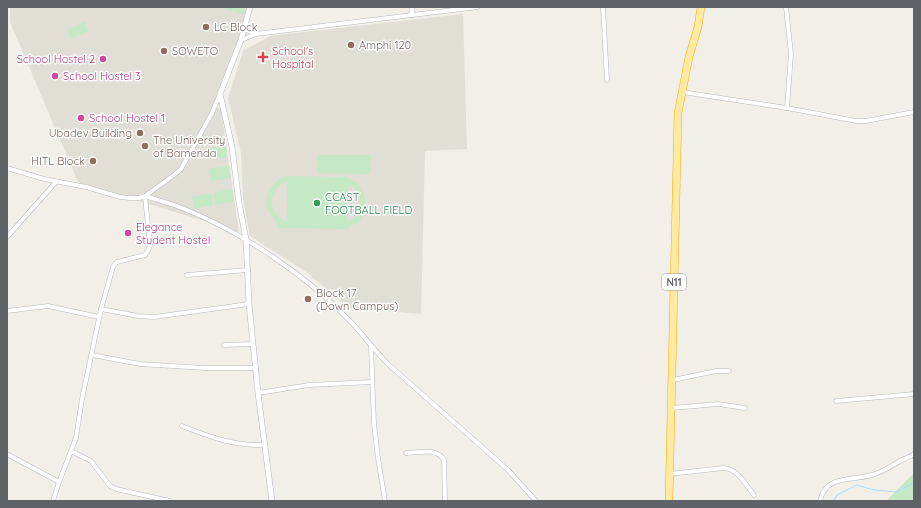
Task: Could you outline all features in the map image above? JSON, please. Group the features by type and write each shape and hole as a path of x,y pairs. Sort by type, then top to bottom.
{"highway":[{"name":"N11","path":"688,64 698,27 701,7"},
{"name":"N11","path":"669,501 678,113 681,92 688,64 701,28 706,7"}],"street":[{"path":"7,168 56,182 86,187 120,197 139,198 145,196 174,176 181,169 212,113 241,40 250,7"},
{"path":"412,7 412,15"},
{"path":"241,40 256,34 478,7"},
{"path":"603,7 607,80"},
{"path":"786,7 791,54 787,108"},
{"path":"243,29 256,34"},
{"path":"681,92 787,108 856,121 866,121 914,112"},
{"path":"220,94 232,146 239,202 246,239 249,304 264,445 272,501"},
{"path":"7,236 56,182"},
{"path":"145,196 182,208 246,239 296,273 352,323 388,364 508,470 536,501"},
{"path":"53,501 76,438 82,399 99,317 113,267 117,262 145,255 150,245 145,196"},
{"path":"187,275 248,270"},
{"path":"101,308 138,316 154,317 249,304"},
{"path":"7,311 48,306 99,317"},
{"path":"224,345 253,344"},
{"path":"372,347 374,424 385,501"},
{"path":"92,355 140,364 205,368 256,368"},
{"path":"673,380 716,371 729,371"},
{"path":"258,393 309,386 372,382"},
{"path":"836,401 914,394"},
{"path":"672,408 718,404 745,408"},
{"path":"182,426 218,440 256,446 264,445"},
{"path":"71,451 91,461 110,486 116,489 170,501"},
{"path":"406,453 435,452 441,455 444,460 445,501"},
{"path":"7,454 59,482"},
{"path":"820,501 821,495 832,484 849,478 860,478 876,474 914,454"},
{"path":"669,474 730,468 735,471 754,495"}],"shaded area":[{"name":"The University of Bamenda","path":"10,7 250,7 234,58 213,104 221,110 239,232 78,182 10,22"},
{"path":"463,14 467,149 425,151 421,314 349,308 305,271 250,236 243,199 241,153 228,98 243,51 270,36"}],"green space":[{"path":"219,7 246,7 244,15"},
{"path":"85,22 89,31 70,39 67,30"},
{"path":"226,146 227,157 209,159 208,148"},
{"path":"317,155 371,155 370,174 317,173"},
{"path":"229,166 231,178 210,181 208,169"},
{"name":"CCAST FOOTBALL FIELD","path":"286,176 347,177 357,183 364,193 365,208 363,215 358,223 350,226 350,229 278,228 276,221 269,212 267,201 270,190 281,178","holes":["287,182 287,221 286,221 275,213 272,201 276,190 280,185","348,185 352,186 358,192 361,206 358,214 347,222"]},
{"path":"232,189 234,201 215,205 213,193"},
{"path":"211,193 213,205 194,209 192,197"},
{"path":"914,473 914,501 886,501"}],"waterway":[{"path":"834,501 837,495 857,485 874,490 896,492 914,483"}],"place":[{"name":"LC Block","path":"206,27"},
{"name":"Amphi 120","path":"351,45"},
{"name":"SOWETO","path":"164,51"},
{"name":"School's Hospital","path":"263,57"},
{"name":"School Hostel 2","path":"103,59"},
{"name":"School Hostel 3","path":"55,76"},
{"name":"School Hostel 1","path":"81,118"},
{"name":"Ubadev Building","path":"140,133"},
{"name":"The University of Bamenda","path":"145,146"},
{"name":"HITL Block","path":"93,161"},
{"name":"CCAST FOOTBALL FIELD","path":"317,203"},
{"name":"Elegance Student Hostel","path":"128,233"},
{"name":"Block 17 (Down Campus)","path":"308,299"}]}
